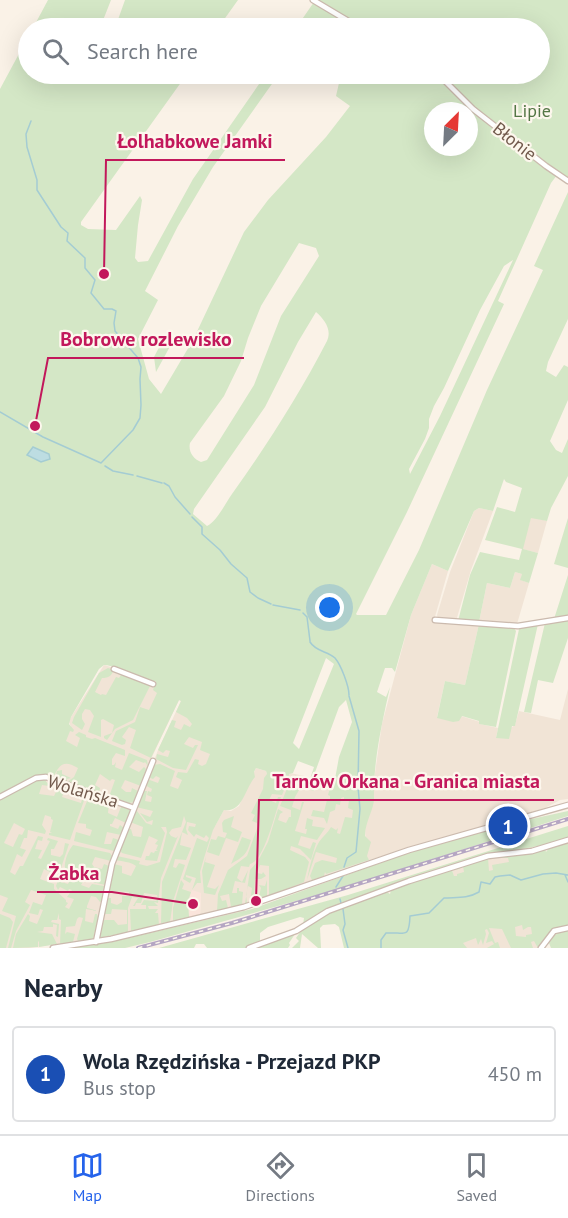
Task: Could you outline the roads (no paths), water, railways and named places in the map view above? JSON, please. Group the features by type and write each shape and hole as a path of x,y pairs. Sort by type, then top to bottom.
{"street":[{"path":"312,0 343,18"},
{"name":"Błonie","path":"448,84 473,109 568,181"},
{"path":"435,620 518,626 568,618"},
{"path":"114,669 153,684"},
{"path":"96,942 112,864 153,761"},
{"name":"Wolańska","path":"0,797 36,778 46,777 134,808"},
{"path":"53,948 96,942 244,908 409,850 568,805"},
{"path":"249,948 296,931 328,911 392,888 488,856 532,851 568,840"},
{"path":"541,948 554,931 568,928"}],"water":[{"path":"33,447 49,454 50,459 41,462 27,455"}],"waterway":[{"path":"31,121 26,134 27,147 37,180 37,190 61,227 68,233 67,241 85,258 85,268 95,280 91,293 104,309 116,311 115,331 138,358 141,367 140,418 133,430 101,463"},
{"path":"0,412 43,437 101,463"},
{"path":"105,466 113,471 133,475"},
{"path":"137,476 162,483"},
{"path":"164,483 169,486 175,497 190,514"},
{"path":"192,517 202,527 202,534 247,578 250,592 271,604"},
{"path":"273,605 300,610"},
{"path":"303,613 307,617 310,641"},
{"path":"310,642 315,648 335,658 348,686 349,695"},
{"path":"344,867 347,858 356,852 360,809 359,731 349,696"},
{"path":"381,948 381,940 386,933 405,933 407,931 410,916 429,913 444,898 475,894 479,892 481,882 490,884 495,877 510,875 521,880 543,874 568,875"},
{"path":"565,875 568,882"},
{"path":"336,887 343,876"},
{"path":"340,899 341,903"},
{"path":"343,909 345,924 343,930 348,948"}],"railway":[{"path":"138,948 232,923 568,819"}],"place":[{"name":"Łolhabkowe Jamki","path":"104,274"},
{"name":"Bobrowe rozlewisko","path":"35,426"},
{"name":"Wola Rzędzińska - Przejazd PKP","path":"508,826"},
{"name":"Tarnów Orkana - Granica miasta","path":"256,901"},
{"name":"Żabka","path":"193,904"}],"park label":[{"name":"Lipie","path":"532,110"}]}
